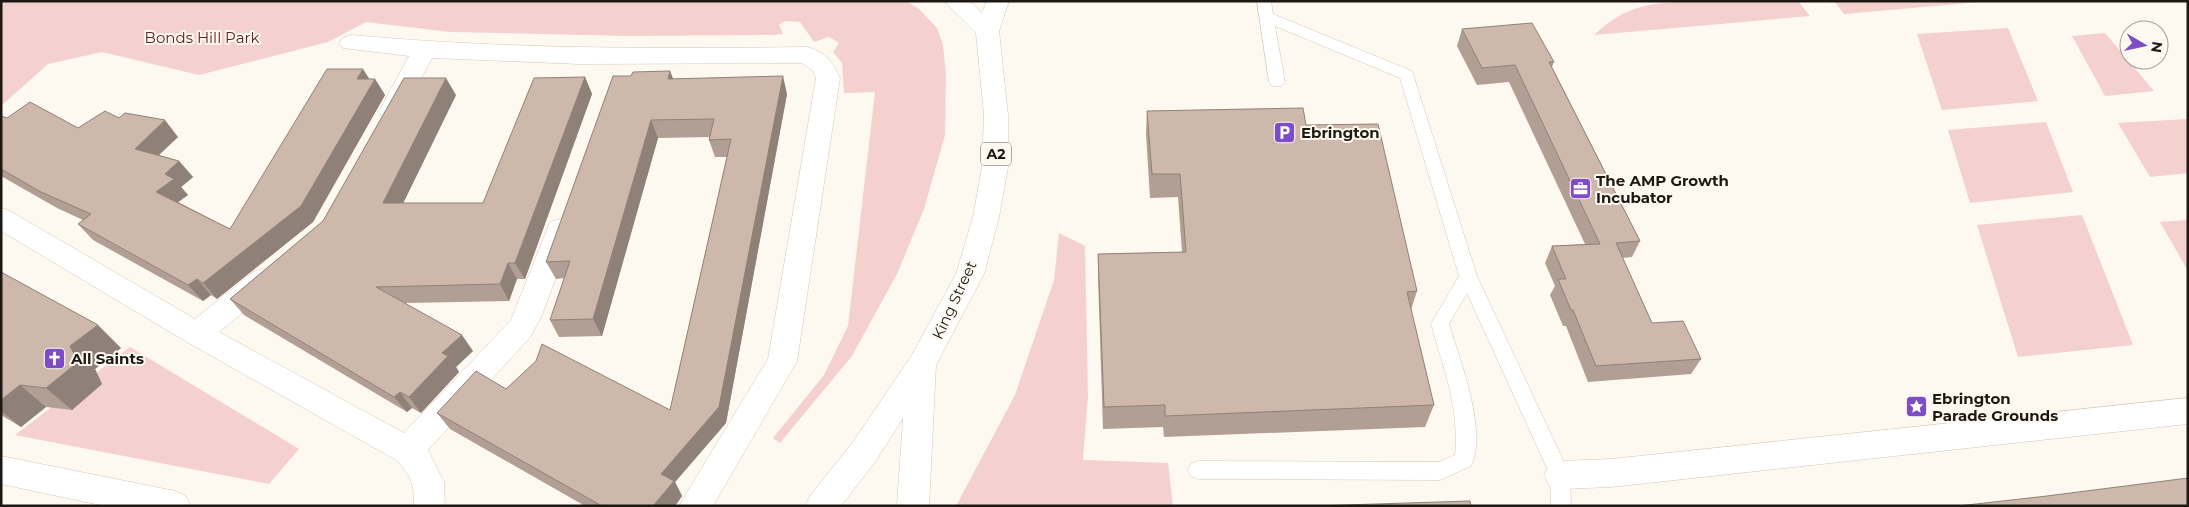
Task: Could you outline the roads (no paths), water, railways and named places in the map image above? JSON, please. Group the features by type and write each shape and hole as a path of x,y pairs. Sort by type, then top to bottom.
{"main road":[{"path":"955,1 987,31"},
{"name":"King Street","path":"821,506 864,452 922,364 970,274 988,209 995,167 996,115 987,31 998,1"},
{"path":"351,43 616,70 807,55 822,65 828,78 782,361 696,506"},
{"path":"377,135 424,50"},
{"path":"407,450 429,429 521,328 528,315 569,203"},
{"path":"1,218 197,334 407,450 418,460 426,475 430,499 429,506"},
{"path":"197,334 280,266"},
{"path":"913,506 922,364"},
{"path":"1560,475 1611,474 2188,411"},
{"path":"1,470 175,506"}],"lane":[{"path":"1264,1 1277,82"},
{"path":"1268,18 1407,74 1468,276 1560,475 1561,506"},
{"path":"1198,470 1440,471 1464,460 1468,443 1465,416 1440,324 1468,276"}],"place":[{"name":"Ebrington","path":"1285,132"},
{"name":"The AMP Growth Incubator","path":"1580,189"},
{"name":"All Saints","path":"55,358"},
{"name":"Ebrington Parade Grounds","path":"1916,407"}],"park label":[{"name":"Bonds Hill Park","path":"202,37"}]}
